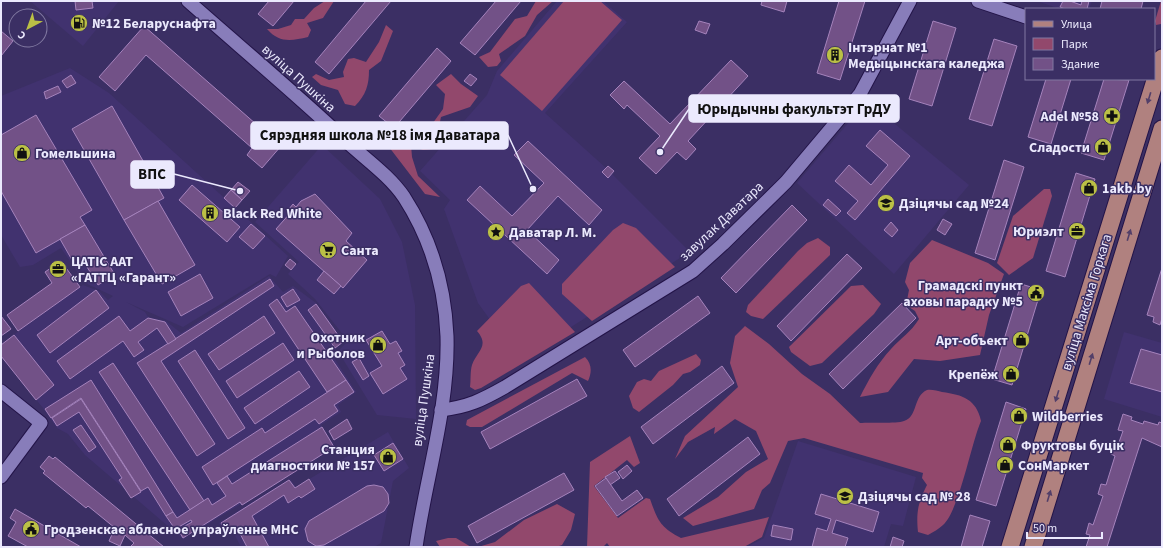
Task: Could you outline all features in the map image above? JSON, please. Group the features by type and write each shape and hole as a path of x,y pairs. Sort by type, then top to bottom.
{"main road":[{"name":"вуліца Максіма Горкага","path":"1155,75 1160,59"},
{"name":"вуліца Максіма Горкага","path":"1010,547 1154,80"},
{"name":"вуліца Максіма Горкага","path":"1033,547 1162,129"},
{"path":"1018,523 1038,530"}],"street":[{"name":"вуліца Пушкіна","path":"188,1 282,82 386,177 403,196 428,245 438,270 444,299 447,337 445,381 441,410 416,547"},
{"name":"завулак Даватара","path":"441,410 460,408 480,400 505,387 693,271 786,182 844,115 860,94 910,1"},
{"path":"978,1 1025,17"},
{"path":"1,391 41,424 1,477"}],"shaded area":[{"name":"№12 Беларуснафта","path":"30,1 119,1 83,46 48,16 48,8 38,8"},
{"path":"557,1 603,1 627,22 545,113 606,168 603,172 608,177 612,174 688,250 680,258 519,360 478,303 444,209 450,200 420,171 487,95 497,71"},
{"path":"1037,1 1092,1 1089,8 1057,8"},
{"path":"70,68 109,93 288,256 276,277 270,274 183,327 126,302 145,312 148,317 166,321 181,333 269,276 283,292 293,286 316,303 344,342 331,353 356,392 338,405 341,412 321,425 335,447 183,539 85,455 68,434 57,428 43,408 1,357 1,344 83,285 99,291 108,300 113,296 85,283 61,248 33,265 20,267 1,235 1,96"},
{"name":"Дзіцячы сад №24","path":"867,101 969,185 894,274 797,183"},
{"path":"322,145 380,199 402,242 415,305 416,419 377,415 338,351 348,341 315,299 288,274 299,262 255,222"},
{"path":"1124,332 1162,343 1162,417 1104,399"},
{"path":"388,432 409,468 393,481 381,543 374,547 241,547 233,532 227,536 219,523 290,479 296,487"},
{"name":"Дзіцячы сад № 28","path":"798,441 916,477 903,526 891,524 884,547 747,547 764,538"}],"green space":[{"path":"325,1 334,1 323,18 307,23 311,30 308,37 286,40 276,37 267,29 278,29 291,25 295,19 304,19 314,8"},
{"path":"536,1 553,1 537,15 525,36 499,54 501,61 497,66 488,67 479,57 490,52 515,19 527,16"},
{"path":"564,1 600,1 622,20 542,111 500,75"},
{"path":"1161,1 1161,24 1156,25 1155,21"},
{"path":"386,25 393,31 381,61 369,70 366,90 362,98 355,106 345,104 338,90 321,85 312,77 316,74 329,80 344,77 343,72 348,59 354,58 366,62 379,42"},
{"path":"451,74 461,84 478,96 470,107 441,117 434,149 423,150 411,145 412,157 418,176 440,197 425,194 389,147 374,132 397,137 410,126 430,127 443,109 445,94 436,85"},
{"path":"1044,189 1050,189 1052,196 1033,258 1009,275 997,263 1013,216"},
{"path":"623,223 636,228 675,267 592,321 562,294 562,284 613,230"},
{"path":"818,238 830,247 830,255 763,319 751,316 746,312 748,305 798,251 807,243"},
{"path":"932,240 988,263 1004,274 989,315 980,355 940,361 914,359 888,392 860,397 882,360 913,328 919,319 915,311 906,305 909,290 905,282 910,263"},
{"path":"529,283 575,332 481,388 475,390 470,387 471,367 482,345 481,336 477,331 521,286"},
{"path":"863,285 881,304 874,314 822,363 810,366 791,352 789,347 851,286"},
{"path":"745,326 769,344 802,374 830,394 860,423 904,421 912,415 919,397 927,390 956,395 968,399 972,403 979,414 981,421 954,506 943,525 928,535 918,532 918,508 927,485 922,478 923,473 804,438 788,441 770,483 762,490 754,509 693,526 683,518 718,497 746,472 768,459 756,431 735,419 714,434 715,427 688,442 675,459 685,436 738,387 730,363 735,336"},
{"path":"696,354 701,360 700,365 690,372 683,374 673,385 639,412 633,408 629,396 637,382 644,379 651,381 659,371"},
{"path":"585,357 591,368 588,381 572,373 482,427 470,427 466,425 467,420"},
{"path":"630,436 640,463 634,467 627,460 594,486 618,518 646,498 650,499 655,513 664,527 681,538 769,517 762,537 744,547 610,547 607,543 603,547 587,547 590,462"},
{"path":"557,504 575,514 571,530 562,545 556,547 478,547 495,542 524,520"},
{"path":"456,538 471,547 440,547 436,541"}],"building":[{"path":"75,1 92,1 93,8 76,10"},
{"path":"269,1 294,1 273,26 258,14"},
{"path":"366,1 391,1 329,74 315,62"},
{"path":"496,1 521,1 475,55 460,43"},
{"path":"762,1 787,1 784,12 761,5"},
{"name":"Інтэрнат №1 Медыцынскага каледжа","path":"839,1 865,1 840,80 817,73"},
{"path":"1063,1 1070,1 1081,5 1082,1 1089,1 1087,8 1060,7"},
{"path":"1102,1 1143,1 1141,8 1100,8"},
{"path":"699,21 710,24 706,34 695,30"},
{"path":"933,21 956,28 932,106 909,99"},
{"path":"144,26 281,146 262,168 247,155 252,148 146,55 115,91 99,77"},
{"path":"1,31 8,37 8,47 1,56"},
{"path":"994,39 1017,46 992,126 969,119"},
{"path":"437,48 451,61 394,128 379,116"},
{"path":"731,60 748,76 688,141 696,149 686,160 677,152 656,174 639,158 660,136 627,105 624,109 610,95 624,81 670,124"},
{"path":"470,74 477,79 471,86 464,81"},
{"path":"71,75 76,83 67,88 62,81"},
{"path":"1046,80 1071,80 1051,144 1028,137"},
{"path":"1104,80 1129,80 1104,160 1081,153"},
{"path":"58,86 61,92 46,99 44,92"},
{"path":"112,106 164,198 124,220 72,129"},
{"path":"36,115 92,210 80,217 85,225 36,253 1,191 1,135"},
{"path":"880,130 910,156 855,220 847,213 858,201 835,181 849,165 871,185 888,165 866,146"},
{"path":"528,141 602,210 589,225 558,196 527,230 559,260 547,274 467,200 480,186 512,216 544,183 514,155"},
{"path":"1004,160 1024,167 995,260 975,253"},
{"path":"608,166 614,171 608,178 602,172"},
{"path":"1076,173 1095,179 1065,277 1046,271"},
{"path":"238,182 250,191 242,200 231,190"},
{"name":"Black Red White","path":"192,185 240,227 227,242 179,200"},
{"path":"231,190 242,200 235,208 224,198"},
{"name":"Санта","path":"315,194 352,233 346,241 367,260 343,288 276,229 292,211 289,209 293,204 296,207 301,201"},
{"path":"828,199 841,211 836,216 823,205"},
{"path":"158,201 195,265 162,284 124,220"},
{"path":"792,205 807,220 736,293 721,278"},
{"path":"943,219 952,224 945,235 937,230"},
{"path":"891,222 898,230 892,237 884,230"},
{"path":"251,224 265,236 253,249 239,237"},
{"path":"85,225 115,275 98,285 84,262 76,267 60,239"},
{"path":"847,254 862,268 791,341 777,326"},
{"path":"290,259 296,264 291,270 285,265"},
{"path":"61,261 80,287 18,331 7,315 52,283 45,272"},
{"path":"1162,268 1162,318 1160,325 1153,322 1154,317 1147,315"},
{"path":"324,271 341,286 334,294 317,280"},
{"path":"200,274 213,298 181,316 168,292"},
{"path":"270,279 274,286 161,361 215,444 197,456 137,363"},
{"path":"1021,284 1041,290 1012,385 992,379"},
{"path":"293,289 300,300 287,307 281,297"},
{"path":"96,290 109,308 50,353 37,335"},
{"path":"698,296 710,313 635,367 623,350"},
{"path":"277,299 286,312 295,306 346,380 327,392 269,305"},
{"path":"902,303 916,318 843,389 829,374"},
{"path":"316,304 343,342 335,348 308,310"},
{"path":"1,316 11,329 1,336"},
{"path":"119,316 130,331 148,318 165,322 176,339 168,344 157,328 138,342 144,350 134,357 123,341 70,379 57,361"},
{"path":"264,316 275,333 219,370 208,354"},
{"path":"382,331 390,344 396,341 402,351 398,353 405,365 400,368 407,379 383,394 370,373 382,366 366,340"},
{"path":"14,335 54,385 36,400 1,356 1,345"},
{"path":"283,343 294,360 237,398 226,381"},
{"path":"1141,349 1162,355 1162,392 1130,383"},
{"path":"195,350 245,428 228,439 178,361"},
{"path":"359,358 369,376 363,380 352,362"},
{"path":"113,363 204,501 190,510 99,372"},
{"path":"722,366 734,383 653,444 641,427"},
{"path":"299,371 310,387 255,424 244,408"},
{"path":"577,379 587,396 490,449 481,432"},
{"path":"91,380 173,512 166,516 148,487 141,491 81,398 51,418 45,409"},
{"path":"346,380 354,392 334,405 338,411 319,424 315,419 213,485 202,467 262,428 265,433"},
{"path":"81,399 141,492 131,498 119,480 122,478 79,412 57,426 52,418"},
{"path":"1006,402 1026,409 996,506 976,500"},
{"path":"1123,414 1132,417 1131,420 1143,424 1144,421 1158,425 1159,422 1162,423 1162,447 1142,438 1107,547 1086,547 1090,535 1086,534 1089,523 1093,525 1103,496 1098,494 1101,484 1106,485 1115,456 1111,454 1114,444 1118,445 1123,431 1118,430"},
{"path":"347,419 352,429 334,440 329,431"},
{"path":"81,425 96,447 89,452 73,430"},
{"path":"322,427 334,447 242,505 240,502 183,538 178,530 192,522 191,520 175,529 166,516 173,512 177,518 208,498 212,505 226,496 217,483 227,476 232,484"},
{"path":"748,437 760,454 679,516 667,499"},
{"name":"Станция диагностики № 157","path":"393,443 403,459 384,471 374,455"},
{"path":"49,456 53,459 55,457 164,547 130,547 134,543 125,535 120,546 109,541 115,528 88,506 86,508 43,473 45,471 40,467"},
{"path":"627,465 632,471 623,479 618,472"},
{"path":"615,471 620,478 610,485 605,477"},
{"path":"564,473 574,490 477,543 468,526"},
{"path":"606,478 622,501 637,490 643,498 617,516 595,486"},
{"path":"309,479 315,489 301,498 299,496 288,503 284,495 252,516 269,547 247,547 236,526 227,532 221,523 289,480 295,488"},
{"path":"374,485 383,487 388,494 389,503 384,511 324,545 316,546 308,541 305,529 309,521 367,486"},
{"path":"821,494 879,512 873,532 836,520 832,533 848,538 845,547 812,547 817,528 827,531 831,519 815,514"},
{"name":"Гродзенскае абласное упраўленне МНС","path":"15,509 81,547 28,547 8,536 16,522 10,518"},
{"path":"970,515 990,521 982,547 961,547"},
{"path":"773,525 793,529 791,540 771,536"},
{"path":"893,537 904,541 902,547 890,547"}],"place":[{"name":"№12 Беларуснафта","path":"79,23"},
{"name":"Інтэрнат №1 Медыцынскага каледжа","path":"835,55"},
{"name":"Adel №58","path":"1112,116"},
{"name":"Сладости","path":"1103,147"},
{"name":"Юрыдычны факультэт ГрДУ","path":"660,152"},
{"name":"Гомельшина","path":"22,153"},
{"name":"1akb.by","path":"1089,188"},
{"name":"Сярэдняя школа №18 імя Даватара","path":"533,189"},
{"name":"ВПС","path":"240,191"},
{"name":"Дзіцячы сад №24","path":"886,203"},
{"name":"Black Red White","path":"210,213"},
{"name":"Юриэлт","path":"1077,231"},
{"name":"Даватар Л. М.","path":"496,232"},
{"name":"Санта","path":"328,250"},
{"name":"ЦАТІС ААТ «ГАТТЦ «Гарант»","path":"58,269"},
{"name":"Грамадскі пункт аховы парадку №5","path":"1036,293"},
{"name":"Арт-объект","path":"1021,340"},
{"name":"Охотник и Рыболов","path":"378,345"},
{"name":"Крепёж","path":"1011,374"},
{"name":"Wildberries","path":"1019,416"},
{"name":"Фруктовы буцік","path":"1008,445"},
{"name":"Станция диагностики № 157","path":"388,457"},
{"name":"СонМаркет","path":"1005,465"},
{"name":"Дзіцячы сад № 28","path":"845,496"},
{"name":"Гродзенскае абласное упраўленне МНС","path":"31,529"}]}
